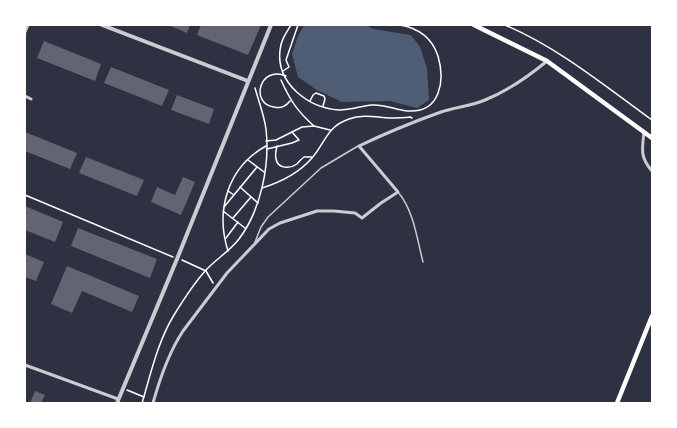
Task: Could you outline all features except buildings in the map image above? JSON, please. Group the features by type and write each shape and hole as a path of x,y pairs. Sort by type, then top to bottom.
{"main road":[{"path":"474,25 546,61 652,138"},
{"path":"617,403 652,316"}],"street":[{"path":"25,32 28,25"},
{"path":"102,25 248,81"},
{"path":"25,365 117,401 178,258 271,25"},
{"path":"153,403 164,371 178,338 227,273 269,229 280,223 317,211 356,213 362,218 398,192 359,146 416,121 450,109 486,100 532,74 546,61"},
{"path":"25,96 31,99"},
{"path":"644,132 642,150 643,158 652,171"}],"lane":[{"path":"253,246 268,217 321,168 359,146"},
{"path":"398,192 403,198 411,214 423,262"}],"path":[{"path":"291,25 284,36 280,49 280,57 283,71 290,84 298,94 323,106 341,110 372,105 411,111 424,108 433,103 437,97 440,87 439,65 436,50 429,39 408,26 400,25"},
{"path":"283,71 289,67 286,60 298,25"},
{"path":"505,25 518,30 565,57 652,120"},
{"path":"286,76 281,74 269,76 261,83 260,94 266,104 271,107 282,107 287,105 290,101"},
{"path":"281,80 290,101 314,126"},
{"path":"142,403 155,360 168,326 206,271 239,239 258,203 265,173 267,147 264,118 255,88"},
{"path":"310,101 316,93 324,96 325,99 323,106"},
{"path":"262,188 275,184 289,177 300,169 312,157 330,130 350,118 358,116 390,118 410,117 416,121"},
{"path":"266,141 276,140 302,127 314,126 330,130"},
{"path":"228,251 222,223 228,190 234,178 254,154 267,147 292,143 299,140 292,132"},
{"path":"277,146 276,161 279,166 284,168 293,166 304,157 312,157"},
{"path":"248,160 265,173"},
{"path":"224,208 257,167"},
{"path":"240,187 258,203"},
{"path":"228,190 234,194"},
{"path":"25,195 206,271 216,288"},
{"path":"233,219 252,197"},
{"path":"223,211 246,228"},
{"path":"225,239 238,222"},
{"path":"123,388 144,397"}],"water":[{"path":"304,25 366,25 373,29 411,35 420,47 427,68 429,100 417,108 390,101 342,102 317,90 298,77 292,54 298,36"}]}
